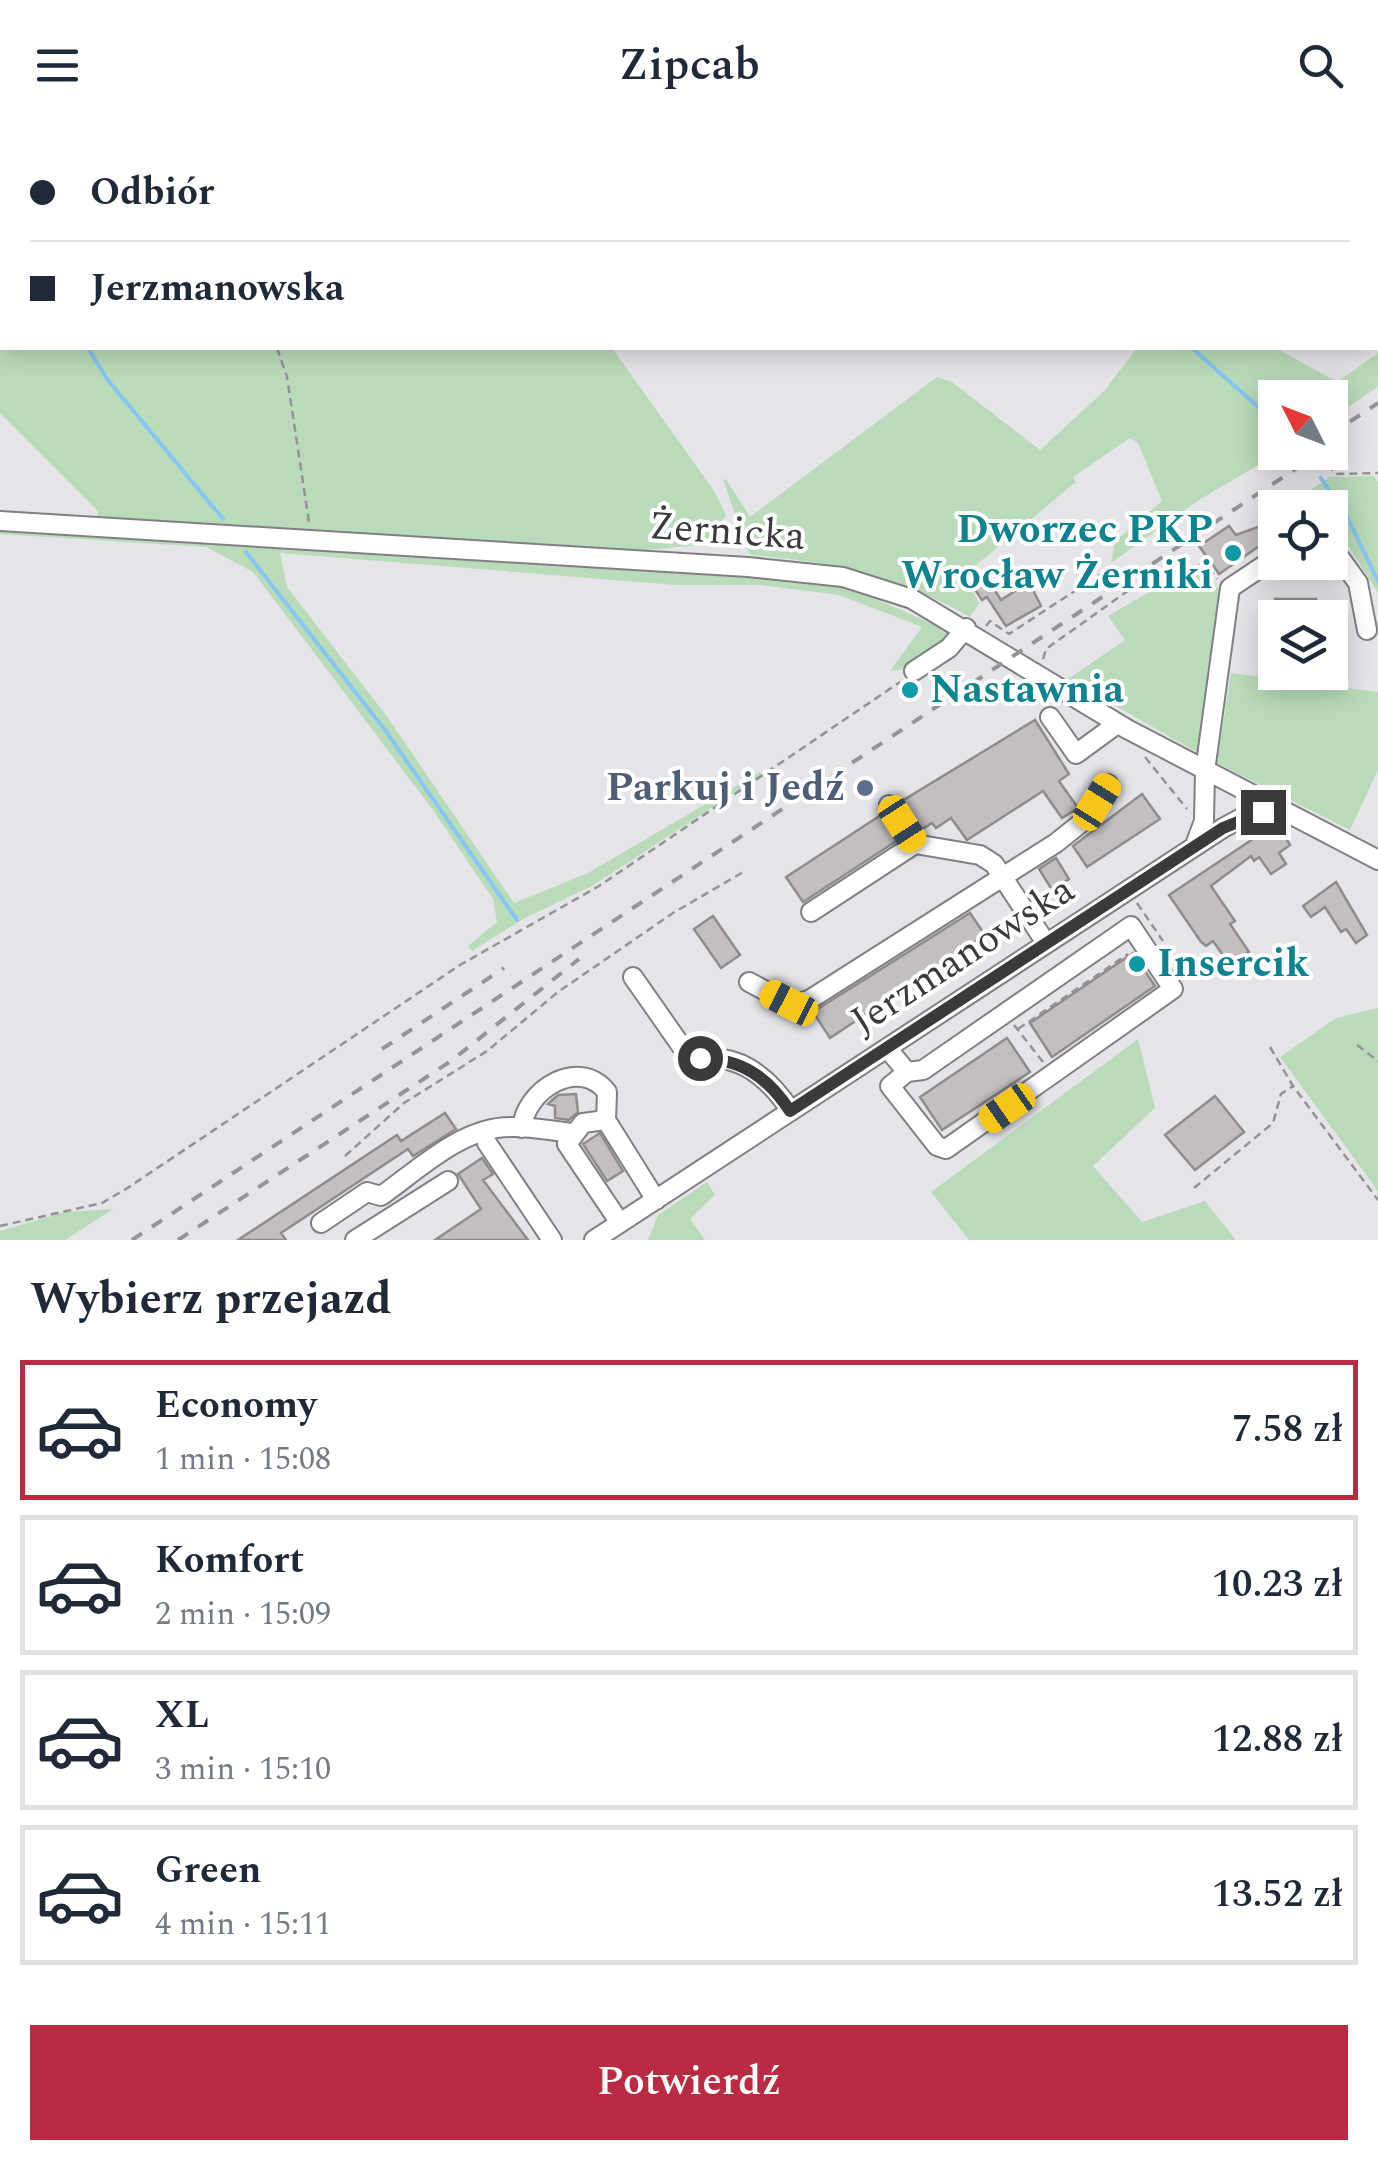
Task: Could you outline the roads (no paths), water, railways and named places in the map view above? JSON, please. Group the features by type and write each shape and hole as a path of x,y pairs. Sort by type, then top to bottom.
{"street":[{"name":"Żernicka","path":"0,521 825,574 900,594 975,628 1117,724 1378,860"},
{"path":"1195,846 1204,821 1206,771 1230,588 1258,569"},
{"path":"1348,569 1358,583 1367,630"},
{"path":"914,671 975,628"},
{"path":"1050,717 1076,754 1117,724"},
{"path":"749,982 792,1004 809,1000 1004,877 1086,819 1108,784"},
{"path":"889,805 914,844"},
{"name":"Jerzmanowska","path":"594,1240 1195,846 1247,815 1276,809"},
{"path":"812,912 914,844 980,855 1004,877 1046,943"},
{"path":"1109,902 1126,930"},
{"path":"1131,926 1173,989 946,1149 937,1146 890,1086 906,1072 923,1070 1012,1021 1126,930 1131,926"},
{"path":"633,978 684,1050 693,1056 734,1061 749,1068 765,1080 790,1111"},
{"path":"887,1048 906,1072"},
{"path":"522,1128 530,1102 552,1084 577,1075 594,1078 607,1092 606,1120 656,1200"},
{"path":"606,1120 596,1118 572,1133 567,1144 620,1223"},
{"path":"320,1223 367,1192 380,1196 465,1138 485,1130 522,1128 572,1133"},
{"path":"487,1143 548,1238"},
{"path":"354,1240 448,1180"}],"waterway":[{"path":"89,350 107,379 223,519"},
{"path":"1194,350 1258,407"},
{"path":"1321,478 1346,515 1378,581"},
{"path":"246,552 385,730 517,920"}],"railway":[{"path":"1348,423 1378,403"},
{"path":"132,1240 1294,470"},
{"path":"178,1240 451,1061 579,959"},
{"path":"382,1049 504,968"}],"place":[{"name":"Dworzec PKP Wrocław Żerniki","path":"1233,553"},
{"name":"Nastawnia","path":"910,690"},
{"name":"Parkuj i Jedź","path":"865,788"},
{"name":"Insercik","path":"1137,964"}]}
